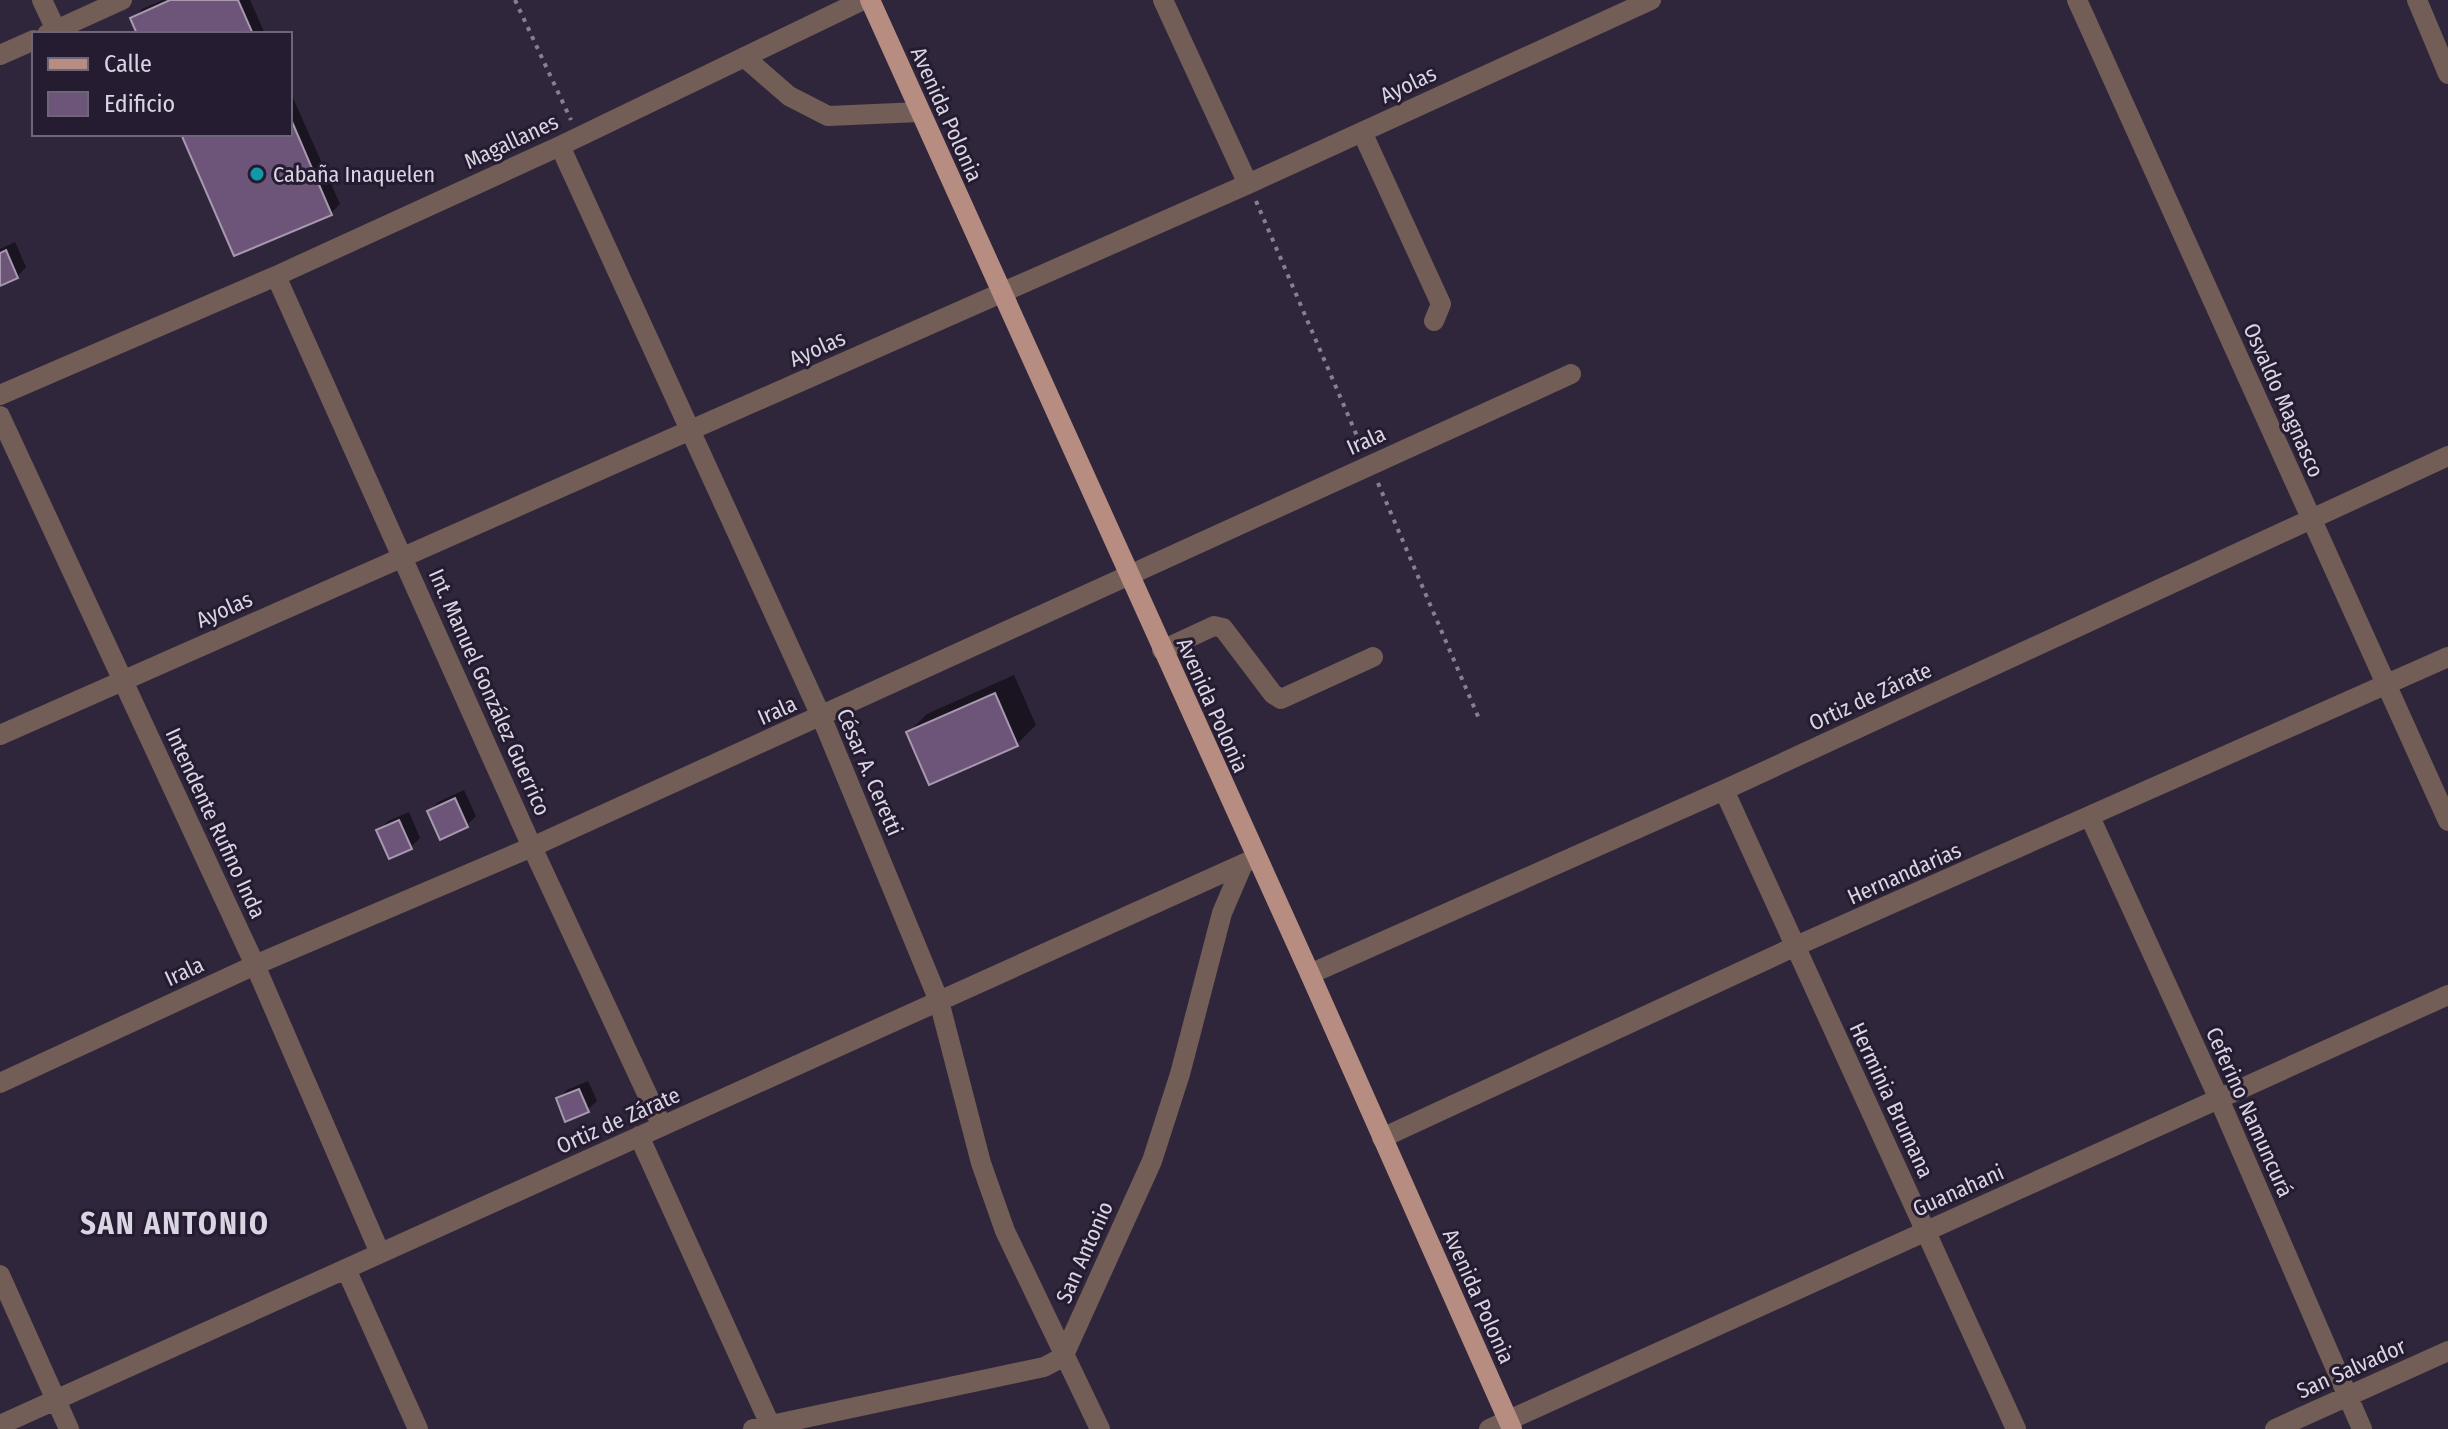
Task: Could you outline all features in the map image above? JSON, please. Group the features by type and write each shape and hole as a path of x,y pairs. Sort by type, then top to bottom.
{"main road":[{"name":"Avenida Polonia","path":"870,0 1162,650 1250,861 1310,974 1510,1424"}],"street":[{"path":"42,0 51,32 122,0"},
{"name":"Magallanes","path":"0,395 276,276 569,141 863,0"},
{"path":"1163,0 1248,184"},
{"name":"Ayolas","path":"0,735 1248,184 1651,0"},
{"name":"Osvaldo Magnasco","path":"2077,0 2448,821"},
{"path":"2417,0 2448,74"},
{"path":"0,55 32,41"},
{"path":"744,57 789,96 828,116 920,112"},
{"path":"1362,132 1441,304 1434,321"},
{"name":"César A. Ceretti","path":"569,141 690,429 821,716 939,1001 985,1177 1005,1231 1100,1429"},
{"name":"Int. Manuel González Guerrico","path":"276,276 532,847 662,1126"},
{"name":"Irala","path":"0,1083 255,965 532,847 1571,374"},
{"name":"Intendente Rufino Inda","path":"0,416 255,965 380,1253"},
{"name":"Ortiz de Zárate","path":"1310,974 1724,790 2448,456"},
{"path":"1162,650 1214,626 1223,628 1273,694 1281,699 1373,657"},
{"name":"Hernandarias","path":"1382,1138 1796,946 2448,657"},
{"name":"Herminia Brumana","path":"1724,790 2016,1429"},
{"name":"Ceferino Namuncurá","path":"2090,817 2219,1099 2362,1429"},
{"name":"Ortiz de Zárate","path":"0,1425 1250,861"},
{"name":"San Antonio","path":"1063,1357 1152,1161 1180,1074 1222,913 1250,861"},
{"name":"Guanahani","path":"1489,1429 1510,1424 1926,1231 2448,995"},
{"path":"639,1136 765,1428 1044,1367 1063,1357"},
{"path":"346,1269 418,1429"},
{"path":"0,1275 69,1429"},
{"name":"San Salvador","path":"2275,1429 2448,1351"}],"path":[{"path":"515,0 569,141"}],"building":[{"path":"170,0 238,0 252,32 136,32 130,18"},
{"name":"Cabaña Inaquelen","path":"292,122 332,215 234,256 182,136 292,136"},
{"path":"6,250 18,278 0,286 0,253"},
{"path":"995,693 1018,746 929,785 906,732"},
{"path":"455,798 468,827 440,840 427,811"},
{"path":"399,820 412,849 389,859 376,830"},
{"path":"579,1089 589,1112 565,1122 556,1098"}],"place":[{"name":"Cabaña Inaquelen","path":"257,174"}],"district":[{"name":"SAN ANTONIO","path":"175,1224"}]}
